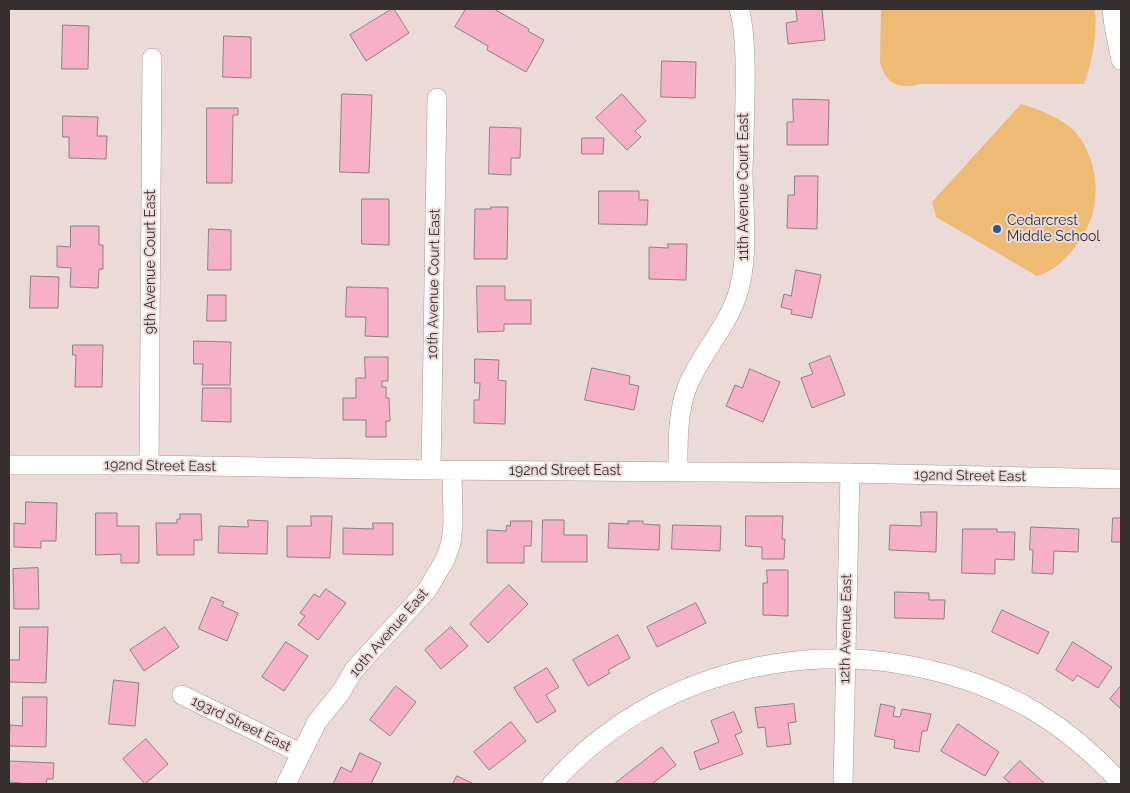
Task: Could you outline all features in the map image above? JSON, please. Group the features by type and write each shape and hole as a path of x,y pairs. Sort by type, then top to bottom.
{"street":[{"name":"11th Avenue Court East","path":"678,472 678,433 683,399 689,383 723,326 736,298 744,272 743,172 746,75 739,9"},
{"path":"1112,9 1121,60"},
{"name":"9th Avenue Court East","path":"149,465 152,58"},
{"name":"10th Avenue Court East","path":"431,470 437,98"},
{"name":"192nd Street East","path":"9,465 850,473 1121,479"},
{"name":"10th Avenue East","path":"286,784 316,722 340,692 354,670 426,590 445,560 451,543 453,523 452,470"},
{"name":"12th Avenue East","path":"843,784 850,473"},
{"path":"552,784 562,772 596,742 632,716 672,695 713,678 756,666 800,659 845,658 892,662 938,671 982,686 1024,706 1064,731 1100,761 1121,783"},
{"name":"193rd Street East","path":"182,694 300,753"}],"shaded area":[{"path":"881,9 1095,9 1094,47 1090,66 1084,84 920,84 906,86 894,84 882,70 880,62"},
{"path":"1021,104 1057,118 1075,132 1086,149 1095,180 1096,191 1093,212 1083,235 1060,263 1037,276 936,217 932,202"}],"building":[{"path":"394,9 409,33 366,61 350,35"},
{"path":"466,9 494,9 544,40 526,72 487,50 488,46 455,27"},
{"path":"796,9 822,9 825,40 788,44 786,23 797,21"},
{"path":"63,25 89,26 88,69 62,69"},
{"path":"224,36 251,37 251,78 223,77"},
{"path":"662,61 696,62 695,98 661,97"},
{"path":"342,94 372,95 369,173 340,172"},
{"path":"622,94 646,121 635,131 641,137 627,150 596,118"},
{"path":"793,99 829,100 828,145 787,145 787,122 793,122"},
{"path":"207,108 238,108 238,115 233,115 232,183 207,183"},
{"path":"63,116 98,117 97,136 107,136 106,159 69,158 69,137 63,137"},
{"path":"490,127 521,128 520,158 511,158 511,175 489,174"},
{"path":"582,138 604,138 603,154 582,154"},
{"path":"795,176 818,176 817,229 787,228 788,195 794,195"},
{"path":"599,191 639,191 639,200 648,200 647,225 599,224"},
{"path":"362,199 389,199 389,245 362,244"},
{"path":"491,207 508,207 507,259 474,259 475,209 491,209"},
{"path":"71,226 99,226 99,245 103,245 103,269 99,269 98,288 70,287 71,268 57,267 57,246 70,247"},
{"path":"209,229 231,230 231,270 208,270"},
{"path":"668,244 687,244 686,280 649,279 649,247 668,248"},
{"path":"796,270 821,275 812,318 791,314 792,310 781,307 784,294 791,296"},
{"path":"31,276 59,277 58,308 30,308"},
{"path":"477,286 505,286 505,300 531,300 531,324 504,324 504,331 478,332"},
{"path":"347,287 388,288 388,337 365,336 366,317 346,317"},
{"path":"208,295 226,295 226,321 207,321"},
{"path":"194,341 231,342 230,385 202,385 203,364 194,364"},
{"path":"73,345 103,345 102,387 75,387 76,355 73,355"},
{"path":"830,356 845,395 812,408 801,378 813,374 809,364"},
{"path":"365,357 388,357 388,381 382,381 382,387 386,387 386,398 389,398 390,421 386,421 386,437 366,437 366,420 343,420 343,398 356,398 356,378 365,378"},
{"path":"475,359 499,360 498,380 506,381 505,424 474,423 474,400 479,400 480,383 475,383"},
{"path":"592,368 630,376 629,384 639,386 634,410 585,400"},
{"path":"750,369 780,382 763,422 726,406 735,385 742,388"},
{"path":"203,388 231,388 231,422 202,421"},
{"path":"26,502 57,503 56,541 41,541 41,548 14,547 14,523 25,524"},
{"path":"921,512 937,512 936,552 889,550 890,525 921,526"},
{"path":"96,513 117,513 117,526 139,526 139,563 121,563 121,554 96,555"},
{"path":"180,514 201,514 202,540 194,540 194,555 157,555 156,523 177,523 177,519 180,519"},
{"path":"311,516 332,516 330,558 287,557 287,526 311,526"},
{"path":"746,516 783,516 782,539 785,539 784,559 762,559 762,547 746,546"},
{"path":"1113,518 1121,518 1121,542 1112,542"},
{"path":"248,520 268,521 267,554 218,553 219,526 248,527"},
{"path":"543,520 564,520 564,535 587,535 587,562 542,562"},
{"path":"511,521 532,521 531,546 524,546 524,563 487,563 487,530 506,531 507,525 510,526"},
{"path":"628,521 643,521 643,524 660,525 659,550 608,548 609,523 628,524"},
{"path":"373,523 393,523 393,555 343,554 343,528 373,529"},
{"path":"673,525 721,526 720,551 672,549"},
{"path":"1031,527 1079,529 1078,552 1054,551 1053,574 1032,573"},
{"path":"963,529 997,529 997,532 1015,532 1014,560 995,559 995,574 962,573"},
{"path":"38,568 39,609 14,609 13,569"},
{"path":"767,570 788,570 788,616 763,615 763,583 767,583"},
{"path":"509,585 528,604 488,643 470,624"},
{"path":"326,589 346,603 318,640 298,625 305,616 300,613 314,594 319,597"},
{"path":"895,592 929,593 929,600 945,600 944,619 895,618"},
{"path":"212,597 224,602 222,606 238,613 227,641 199,629"},
{"path":"696,603 706,623 657,647 647,627"},
{"path":"1002,610 1049,632 1038,654 992,632"},
{"path":"20,627 48,627 46,683 9,682 9,660 19,660"},
{"path":"165,627 179,647 144,671 130,650"},
{"path":"451,627 468,646 441,669 425,650"},
{"path":"618,635 630,658 608,670 610,673 588,686 573,660"},
{"path":"286,642 308,656 284,691 262,677"},
{"path":"1073,642 1112,667 1098,688 1077,675 1073,681 1056,670"},
{"path":"547,668 559,687 546,695 556,711 537,723 514,688"},
{"path":"114,680 139,683 135,726 109,724"},
{"path":"396,686 416,702 390,736 370,720"},
{"path":"1121,686 1121,709 1110,699"},
{"path":"23,697 47,697 46,747 9,746 10,725 22,726"},
{"path":"794,704 796,722 788,723 791,744 767,747 765,727 758,728 755,708"},
{"path":"881,704 895,707 893,716 900,717 902,709 931,714 927,731 922,731 919,752 894,748 895,740 875,736"},
{"path":"734,712 742,732 735,735 743,754 700,770 694,752 719,742 711,721"},
{"path":"511,722 526,741 489,770 474,752"},
{"path":"958,724 999,752 985,776 941,751"},
{"path":"146,739 168,764 145,784 123,759"},
{"path":"662,747 676,765 652,784 616,783"},
{"path":"360,753 381,763 371,784 333,784 341,767 351,772"},
{"path":"9,761 54,763 53,779 47,779 46,784 9,782"},
{"path":"1020,761 1045,784 1011,784 1004,778"},
{"path":"457,776 474,784 453,784"}],"place":[{"name":"Cedarcrest Middle School","path":"997,229"}]}
